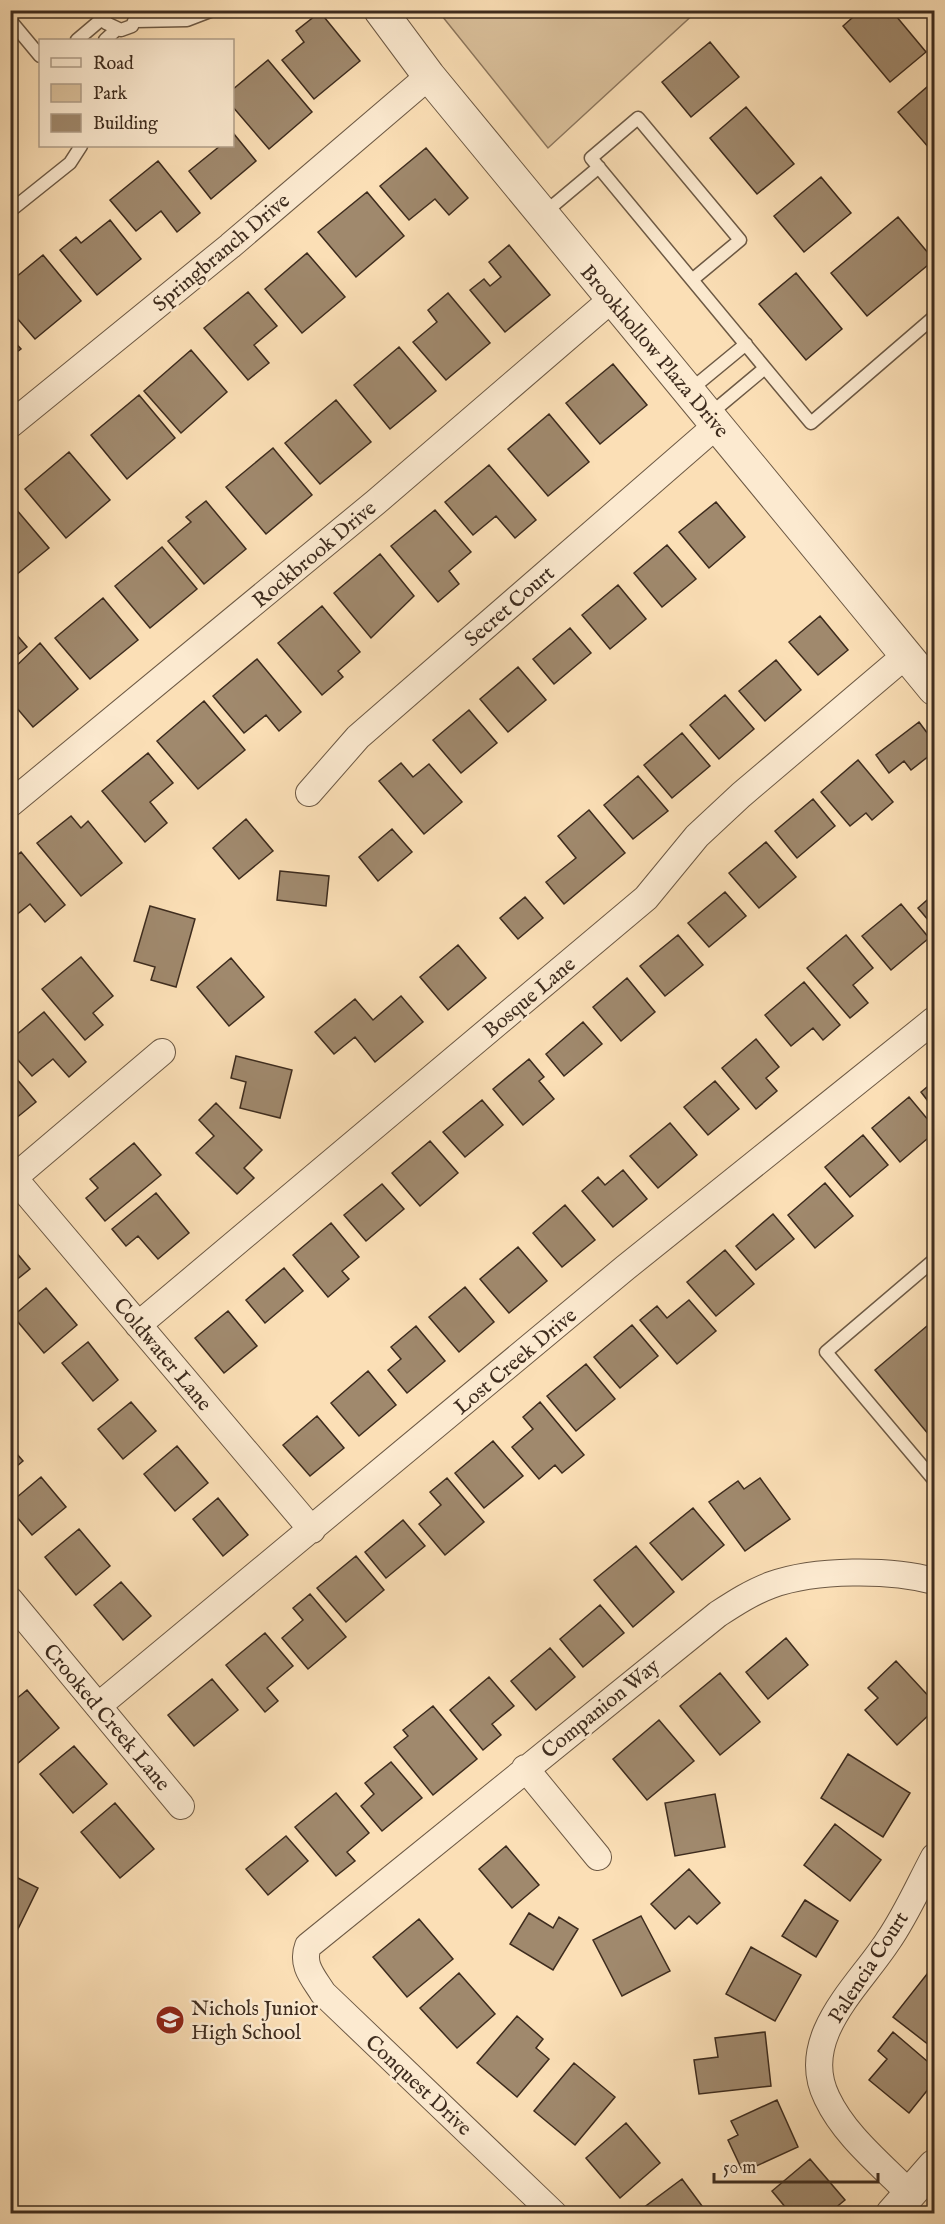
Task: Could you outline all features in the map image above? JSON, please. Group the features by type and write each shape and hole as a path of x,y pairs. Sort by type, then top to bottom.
{"street":[{"name":"Brookhollow Plaza Drive","path":"380,10 429,76 934,688"},
{"name":"Springbranch Drive","path":"10,425 230,246 429,76"},
{"name":"Rockbrook Drive","path":"10,804 358,517 612,299"},
{"name":"Secret Court","path":"309,793 358,737 713,420"},
{"name":"Bosque Lane","path":"138,1325 646,898 697,836 906,654"},
{"name":"Lost Creek Drive","path":"98,1706 625,1268 934,1020"},
{"path":"12,1180 162,1052"},
{"name":"Coldwater Lane","path":"12,1180 312,1530"},
{"name":"Companion Way","path":"308,1946 525,1768 718,1614 746,1596 773,1584 813,1576 861,1573 934,1581"},
{"name":"Crooked Creek Lane","path":"10,1600 181,1806"},
{"path":"525,1768 598,1857"},
{"name":"Palencia Court","path":"901,2204 842,2125 825,2095 820,2069 821,2042 833,2016 889,1940 934,1857"},
{"name":"Conquest Drive","path":"308,1946 304,1958 306,1967 323,1993 554,2214"},
{"path":"901,2204 934,2166"}],"lane":[{"path":"78,39 102,14 110,27 117,29 127,28 137,16 187,21 213,10"},
{"path":"10,20 39,55"},
{"path":"106,39 117,29"},
{"path":"692,280 740,240 639,118 591,158 692,280 746,344 811,423 934,317"},
{"path":"10,211 70,163 80,147"},
{"path":"543,214 599,167"},
{"path":"689,391 746,344"},
{"path":"713,420 765,368"},
{"path":"934,1260 826,1352 934,1479"}],"green space":[{"path":"438,11 697,11 548,148"}],"building":[{"path":"861,10 891,10 926,52 890,82 843,26"},
{"path":"320,12 360,61 314,99 282,60 304,42 296,31"},
{"path":"710,42 739,77 691,117 662,82"},
{"path":"268,60 312,112 269,149 234,108 234,88"},
{"path":"934,81 934,143 929,148 898,112"},
{"path":"746,107 794,164 757,194 710,138"},
{"path":"234,134 256,161 211,199 189,171 219,147 234,147"},
{"path":"426,148 468,198 449,215 435,199 409,220 380,186"},
{"path":"158,161 200,213 177,232 161,211 136,231 110,200"},
{"path":"821,177 851,213 804,252 774,216"},
{"path":"367,192 404,236 356,277 318,232"},
{"path":"898,217 934,260 867,316 831,273"},
{"path":"110,220 141,259 97,295 60,250 76,237 81,243"},
{"path":"509,245 550,295 505,332 470,290 484,279 490,286 501,277 489,262"},
{"path":"307,253 345,297 302,333 265,289"},
{"path":"43,255 81,301 35,339 10,310 10,282"},
{"path":"796,273 842,329 806,360 759,304"},
{"path":"248,292 277,326 254,345 269,363 248,380 204,328"},
{"path":"448,293 490,343 446,380 413,342 437,322 428,310"},
{"path":"10,337 21,349 10,357"},
{"path":"399,347 436,391 390,429 354,385"},
{"path":"191,350 227,392 181,433 144,391"},
{"path":"613,364 647,405 600,444 566,403"},
{"path":"139,395 175,438 127,479 91,435"},
{"path":"336,400 371,442 320,484 285,443"},
{"path":"549,414 589,462 548,496 508,449"},
{"path":"273,448 312,495 266,534 226,487"},
{"path":"69,452 110,500 66,538 25,489"},
{"path":"489,465 536,520 515,538 496,516 473,535 445,502"},
{"path":"206,501 246,549 204,584 168,541 191,522 186,517"},
{"path":"10,502 49,548 10,580"},
{"path":"716,502 745,537 709,568 679,532"},
{"path":"435,510 471,552 449,571 459,584 438,602 391,546"},
{"path":"667,545 696,579 662,607 634,573"},
{"path":"162,547 197,589 150,628 115,586"},
{"path":"380,554 414,596 371,638 334,593"},
{"path":"618,585 646,619 610,649 582,615"},
{"path":"103,598 138,640 90,679 55,638"},
{"path":"322,606 360,652 338,671 343,677 322,695 278,643"},
{"path":"820,616 848,650 818,675 789,642"},
{"path":"10,627 27,647 10,661"},
{"path":"570,628 591,653 554,684 533,659"},
{"path":"40,643 78,689 33,727 10,700 10,672"},
{"path":"257,659 301,712 279,731 266,715 244,733 213,696"},
{"path":"776,660 801,690 765,721 739,691"},
{"path":"518,667 546,700 508,732 480,699"},
{"path":"725,695 754,729 719,759 690,725"},
{"path":"204,701 245,750 198,789 157,741"},
{"path":"469,710 497,743 461,773 433,740"},
{"path":"919,722 934,742 934,752 911,770 904,761 889,773 876,755"},
{"path":"682,733 710,766 672,798 644,765"},
{"path":"148,753 173,783 150,802 167,823 145,842 102,791"},
{"path":"858,760 893,802 872,820 866,813 850,826 821,792"},
{"path":"401,763 413,777 429,764 462,802 424,834 379,781"},
{"path":"638,776 668,811 633,839 604,805"},
{"path":"813,799 835,826 797,858 775,831"},
{"path":"589,810 625,853 564,904 546,882 576,858 558,836"},
{"path":"71,816 81,828 88,821 122,863 81,896 37,843"},
{"path":"246,819 273,851 239,879 213,848"},
{"path":"392,829 412,852 378,881 359,857"},
{"path":"766,842 796,877 759,908 729,873"},
{"path":"21,852 65,905 45,922 30,904 10,920 10,861"},
{"path":"280,871 329,876 326,906 277,900"},
{"path":"725,892 746,916 709,947 688,923"},
{"path":"934,894 934,927 918,908"},
{"path":"525,897 543,918 518,939 500,918"},
{"path":"901,904 929,938 891,970 862,936"},
{"path":"150,906 195,919 176,987 151,980 155,967 134,961"},
{"path":"678,935 703,965 665,996 640,966"},
{"path":"846,935 873,968 853,985 868,1003 850,1018 807,968"},
{"path":"458,945 486,978 448,1010 420,977"},
{"path":"81,957 113,996 93,1013 103,1025 85,1040 42,989"},
{"path":"231,958 264,997 229,1026 197,987"},
{"path":"627,978 655,1012 621,1041 593,1007"},
{"path":"804,982 840,1025 823,1040 813,1028 791,1046 765,1015"},
{"path":"401,996 423,1022 375,1062 355,1037 334,1054 315,1032 355,999 373,1020"},
{"path":"44,1012 86,1062 69,1077 53,1059 32,1076 10,1051 10,1040"},
{"path":"583,1022 602,1044 564,1076 546,1054"},
{"path":"756,1039 779,1067 766,1078 777,1091 756,1109 722,1068"},
{"path":"236,1056 292,1070 280,1118 240,1108 246,1082 231,1078"},
{"path":"529,1059 544,1077 539,1081 554,1099 523,1125 493,1089"},
{"path":"10,1071 36,1102 10,1123"},
{"path":"715,1081 739,1109 708,1135 684,1107"},
{"path":"934,1081 934,1109 921,1092"},
{"path":"909,1097 934,1127 934,1133 900,1162 872,1128"},
{"path":"482,1100 503,1125 465,1157 443,1132"},
{"path":"216,1103 262,1150 244,1168 254,1178 237,1194 196,1153 214,1136 199,1120"},
{"path":"670,1123 697,1155 658,1188 630,1156"},
{"path":"863,1135 888,1165 850,1197 825,1167"},
{"path":"430,1141 458,1173 420,1206 392,1173"},
{"path":"134,1143 161,1175 105,1221 86,1198 98,1188 90,1179"},
{"path":"623,1170 647,1199 613,1227 582,1191 598,1177 605,1185"},
{"path":"825,1183 853,1216 815,1248 788,1215"},
{"path":"382,1184 404,1209 366,1241 344,1215"},
{"path":"156,1193 189,1233 158,1259 138,1236 126,1246 112,1229"},
{"path":"565,1205 595,1240 562,1267 533,1233"},
{"path":"773,1214 794,1239 756,1270 736,1246"},
{"path":"331,1223 359,1257 342,1271 349,1279 328,1297 293,1255"},
{"path":"10,1245 30,1269 10,1285"},
{"path":"518,1247 547,1281 509,1313 480,1279"},
{"path":"725,1250 754,1284 716,1316 687,1282"},
{"path":"284,1268 303,1291 265,1323 246,1300"},
{"path":"465,1287 494,1322 459,1352 429,1317"},
{"path":"46,1288 77,1325 44,1353 13,1316"},
{"path":"689,1300 716,1331 677,1364 640,1320 657,1306 667,1318"},
{"path":"228,1311 257,1346 224,1373 195,1338"},
{"path":"934,1320 934,1441 875,1370"},
{"path":"632,1325 658,1356 620,1388 594,1357"},
{"path":"416,1326 445,1361 407,1393 388,1370 401,1359 391,1347"},
{"path":"88,1342 118,1380 93,1401 62,1363"},
{"path":"586,1364 615,1399 576,1431 547,1396"},
{"path":"368,1371 396,1405 359,1436 331,1403"},
{"path":"131,1402 156,1431 123,1459 98,1429"},
{"path":"540,1402 584,1455 562,1473 555,1465 539,1479 512,1447 533,1429 523,1417"},
{"path":"317,1416 344,1448 310,1476 283,1445"},
{"path":"493,1441 523,1476 484,1508 455,1473"},
{"path":"10,1446 23,1461 10,1472"},
{"path":"177,1446 208,1483 175,1511 144,1474"},
{"path":"41,1477 66,1507 32,1535 10,1509 10,1503"},
{"path":"447,1478 484,1522 445,1555 419,1524 441,1505 430,1492"},
{"path":"760,1478 790,1519 745,1551 709,1502 738,1481 744,1489"},
{"path":"218,1498 248,1535 223,1556 193,1519"},
{"path":"693,1508 724,1545 682,1580 650,1543"},
{"path":"403,1520 425,1546 386,1578 365,1552"},
{"path":"79,1529 110,1566 76,1595 45,1557"},
{"path":"636,1546 674,1592 633,1627 594,1580"},
{"path":"356,1556 384,1590 346,1622 317,1588"},
{"path":"121,1582 151,1616 123,1640 94,1605"},
{"path":"310,1594 346,1637 308,1669 282,1638 303,1620 293,1608"},
{"path":"600,1605 624,1633 583,1667 560,1639"},
{"path":"265,1633 293,1666 267,1688 278,1701 265,1712 226,1665"},
{"path":"786,1638 808,1665 768,1699 746,1672"},
{"path":"550,1648 575,1677 536,1710 511,1681"},
{"path":"896,1661 934,1702 934,1710 897,1745 865,1710 878,1698 868,1688"},
{"path":"720,1673 760,1722 720,1755 680,1706"},
{"path":"489,1677 514,1706 492,1724 501,1735 483,1750 450,1710"},
{"path":"212,1679 238,1710 194,1746 168,1715"},
{"path":"27,1690 59,1728 17,1764 10,1757 10,1704"},
{"path":"433,1706 477,1759 433,1795 394,1747 408,1736 403,1730"},
{"path":"659,1720 694,1761 647,1800 613,1759"},
{"path":"74,1746 107,1784 73,1813 40,1774"},
{"path":"848,1754 910,1793 883,1837 821,1798"},
{"path":"391,1762 422,1798 382,1831 361,1806 374,1794 365,1783"},
{"path":"336,1793 369,1833 347,1852 355,1861 336,1876 295,1827"},
{"path":"715,1794 725,1847 675,1856 665,1803"},
{"path":"115,1803 154,1849 120,1878 81,1832"},
{"path":"835,1824 881,1860 850,1901 804,1865"},
{"path":"286,1836 308,1861 268,1895 246,1869"},
{"path":"506,1846 539,1885 512,1908 479,1869"},
{"path":"689,1869 720,1903 697,1924 689,1916 675,1929 651,1904"},
{"path":"10,1874 38,1888 16,1933 10,1930"},
{"path":"805,1900 838,1921 816,1957 782,1936"},
{"path":"529,1913 553,1928 559,1917 578,1929 553,1970 510,1944"},
{"path":"641,1916 670,1971 622,1996 593,1940"},
{"path":"419,1919 453,1959 407,1997 373,1957"},
{"path":"751,1947 801,1975 775,2021 726,1994"},
{"path":"459,1973 495,2014 457,2048 420,2008"},
{"path":"927,1974 934,1980 934,2049 893,2017"},
{"path":"517,2016 543,2039 536,2048 549,2059 517,2097 477,2063"},
{"path":"765,2032 771,2086 699,2094 694,2060 718,2057 715,2038"},
{"path":"893,2032 934,2067 934,2082 909,2113 869,2080 887,2059 878,2051"},
{"path":"574,2063 615,2097 575,2145 534,2111"},
{"path":"777,2100 798,2147 743,2172 728,2140 738,2135 731,2121"},
{"path":"626,2123 660,2163 620,2198 586,2158"},
{"path":"810,2159 845,2200 828,2214 791,2214 772,2191"},
{"path":"682,2179 708,2214 635,2214"}],"place":[{"name":"Nichols Junior High School","path":"170,2020"}]}
